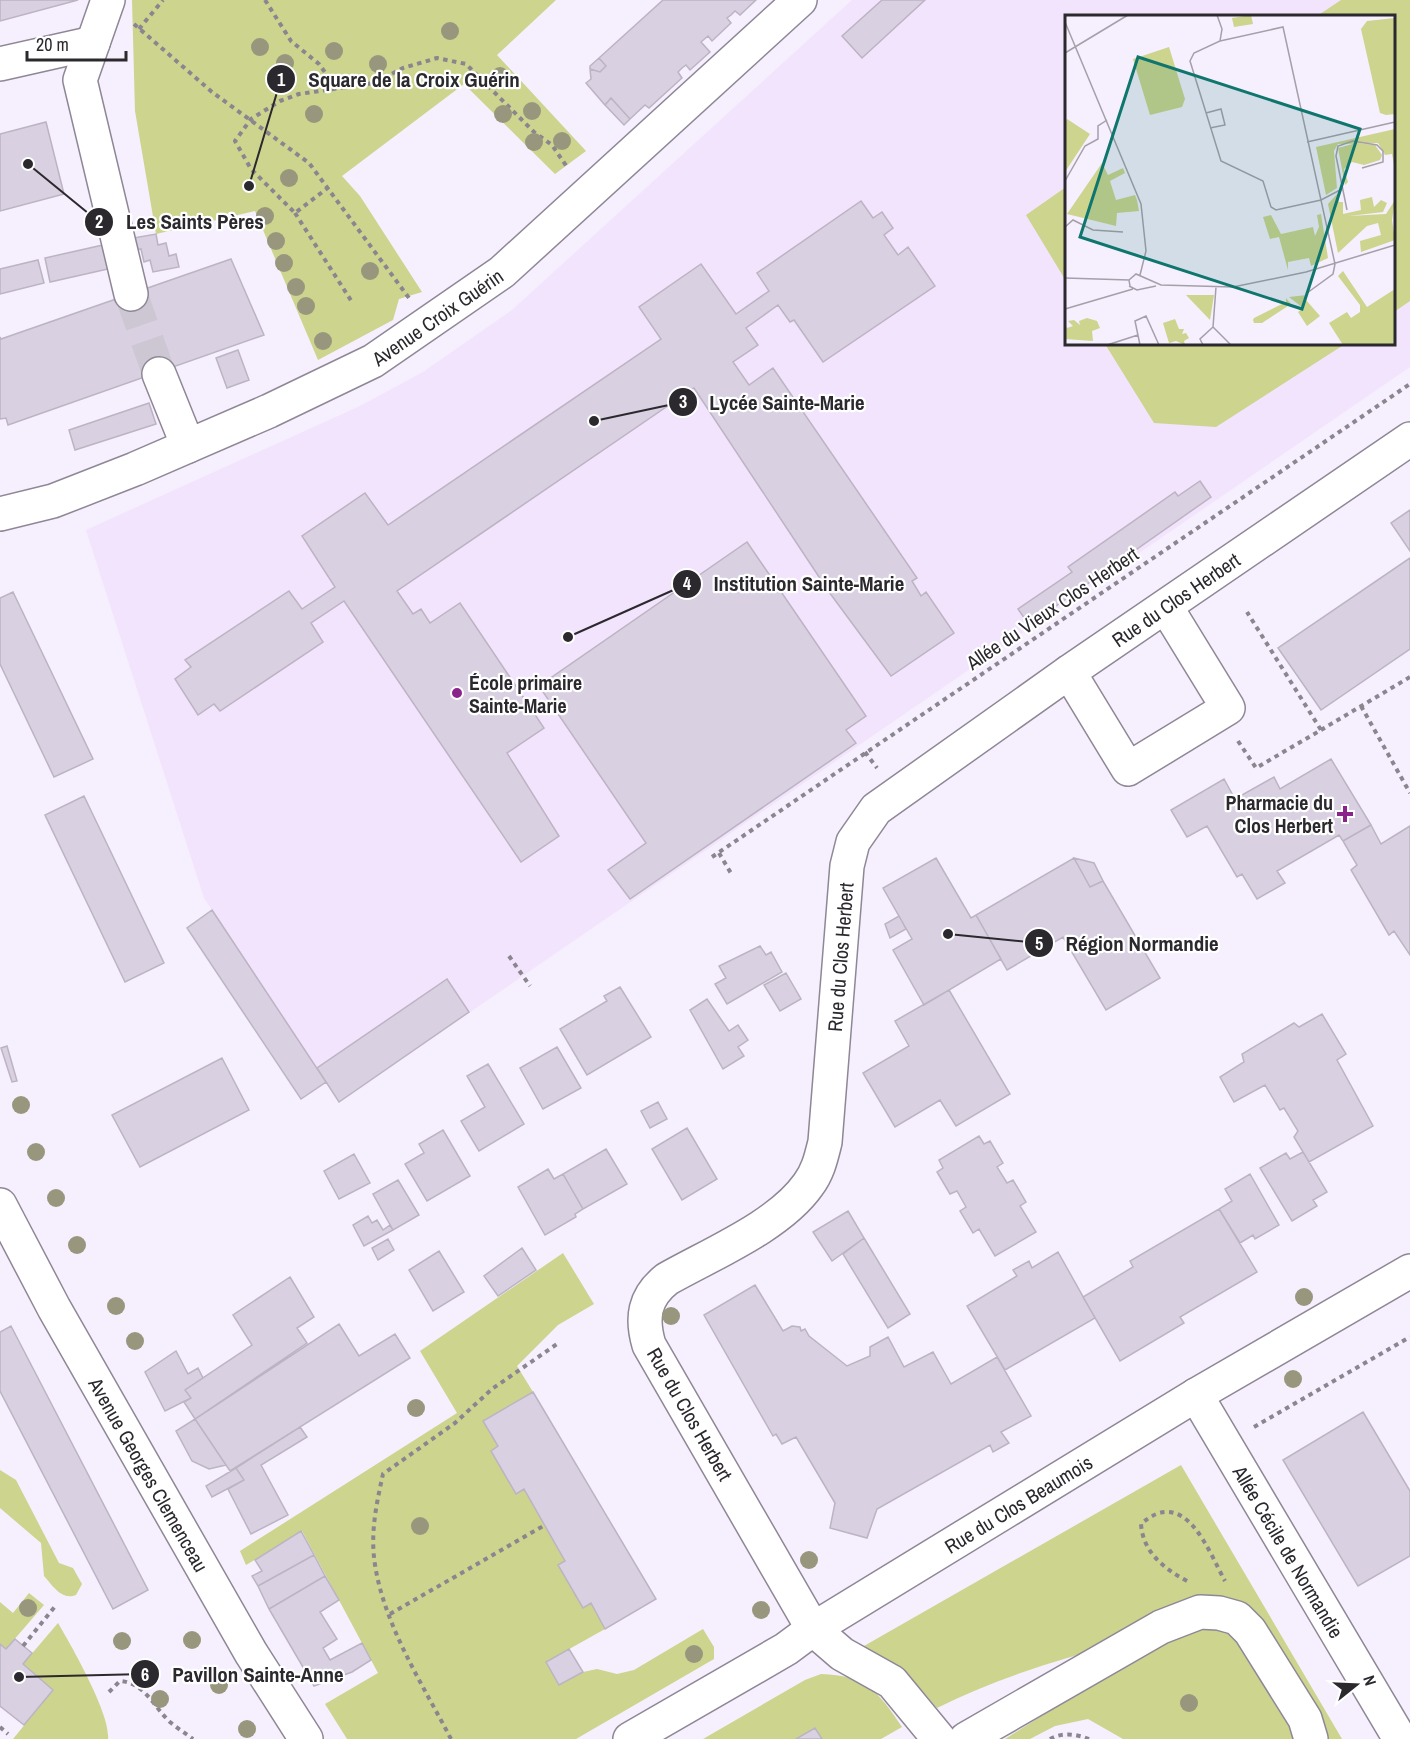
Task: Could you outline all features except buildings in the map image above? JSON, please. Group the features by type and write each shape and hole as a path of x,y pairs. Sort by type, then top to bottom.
{"street":[{"name":"Avenue Croix Guérin","path":"0,514 53,501 188,446 373,361 502,272 800,0"},
{"path":"108,1 80,80 131,294"},
{"path":"0,64 93,43"},
{"path":"159,374 188,446"},
{"name":"Rue du Clos Herbert","path":"939,1739 892,1682 842,1654 813,1629 649,1345 645,1330 648,1300 654,1289 667,1279 780,1213 808,1185 819,1167 825,1143 847,866 854,842 864,824 896,793 1410,439"},
{"path":"1069,672 1128,769 1227,708 1166,607"},
{"name":"Avenue Georges Clemenceau","path":"0,1205 54,1308 251,1653 306,1739"},
{"name":"Rue du Clos Beaumois","path":"630,1739 786,1649 813,1629 1196,1395 1410,1271"},
{"name":"Allée Cécile de Normandie","path":"1196,1395 1400,1739"},
{"path":"966,1739 1161,1627 1191,1614 1228,1615 1250,1631 1305,1719 1311,1739"}],"path":[{"path":"139,29 163,0"},
{"path":"265,0 291,41 319,64 337,89"},
{"path":"108,1 212,92 309,163 329,187 413,304"},
{"path":"352,302 295,213 251,169 235,141 251,119 280,101 299,94 374,83 403,68 437,58 466,64 534,132 552,145 569,170"},
{"path":"295,213 329,187"},
{"name":"Allée du Vieux Clos Herbert","path":"712,857 1410,384"},
{"path":"1247,612 1321,730"},
{"path":"1219,713 1256,768 1410,677"},
{"path":"1360,706 1410,793"},
{"path":"718,853 732,875"},
{"path":"509,956 530,986"},
{"path":"1225,1444 1410,1337"},
{"path":"451,1739 390,1614 374,1558 374,1524 383,1474 455,1423 492,1389 556,1344"},
{"path":"1165,1510 1182,1515 1192,1524 1233,1594 1228,1615 1206,1592 1175,1574 1150,1554 1142,1539 1141,1524 1150,1516 1165,1510"},
{"path":"390,1614 544,1525"},
{"path":"23,1646 57,1604"},
{"path":"109,1692 120,1681 130,1682 141,1688 170,1722 193,1739"},
{"path":"0,1727 8,1734"},
{"path":"1050,1739 1058,1735 1077,1734 1089,1739"}],"shaded area":[{"path":"852,0 1410,0 1410,367 339,1102 204,898 86,530 360,406 423,372 512,310"}],"green space":[{"path":"132,0 556,0 497,55 586,151 555,174 464,84 342,176 360,196 422,292 399,299 393,320 318,360 255,211 156,234 135,111"},
{"path":"1341,0 1410,0 1410,301 1395,311 1395,15 1318,15"},
{"path":"1065,188 1065,279 1026,215"},
{"path":"1106,345 1343,345 1216,427 1154,423"},
{"path":"563,1253 594,1304 558,1325 517,1366 533,1392 483,1421 498,1446 491,1451 516,1493 524,1489 565,1561 559,1565 583,1608 591,1603 605,1629 546,1662 559,1685 583,1672 597,1669 617,1674 634,1670 703,1629 714,1647 714,1659 576,1739 347,1739 325,1704 378,1673 302,1531 246,1565 240,1551 457,1413 420,1351"},
{"path":"1181,1465 1342,1739 1320,1739 1248,1614 1129,1641 1051,1663 974,1691 937,1708 905,1672 893,1663 870,1652 864,1646"},
{"path":"0,1470 16,1480 59,1563 73,1568 82,1584 76,1595 66,1596 58,1592 44,1576 41,1543 0,1508"},
{"path":"29,1593 44,1605 6,1649 0,1644 0,1602 13,1613"},
{"path":"58,1623 97,1698 107,1728 108,1739 13,1739 53,1690 23,1664"},
{"path":"1225,1623 1300,1739 1123,1739 1088,1719 1055,1726 1030,1739 1005,1739 1166,1638"},
{"path":"821,1674 836,1675 860,1682 878,1695 902,1727 881,1739 703,1739 805,1680"}],"tunnel":[{"path":"131,294 159,374"}],"place":[{"name":"Les Saints Pères","path":"28,164"},
{"name":"Square de la Croix Guérin","path":"249,186"},
{"name":"Lycée Sainte-Marie","path":"594,421"},
{"name":"Institution Sainte-Marie","path":"568,637"},
{"name":"École primaire Sainte-Marie","path":"457,693"},
{"name":"Pharmacie du Clos Herbert","path":"1345,814"},
{"name":"Région Normandie","path":"948,934"},
{"name":"Pavillon Sainte-Anne","path":"19,1677"}]}
